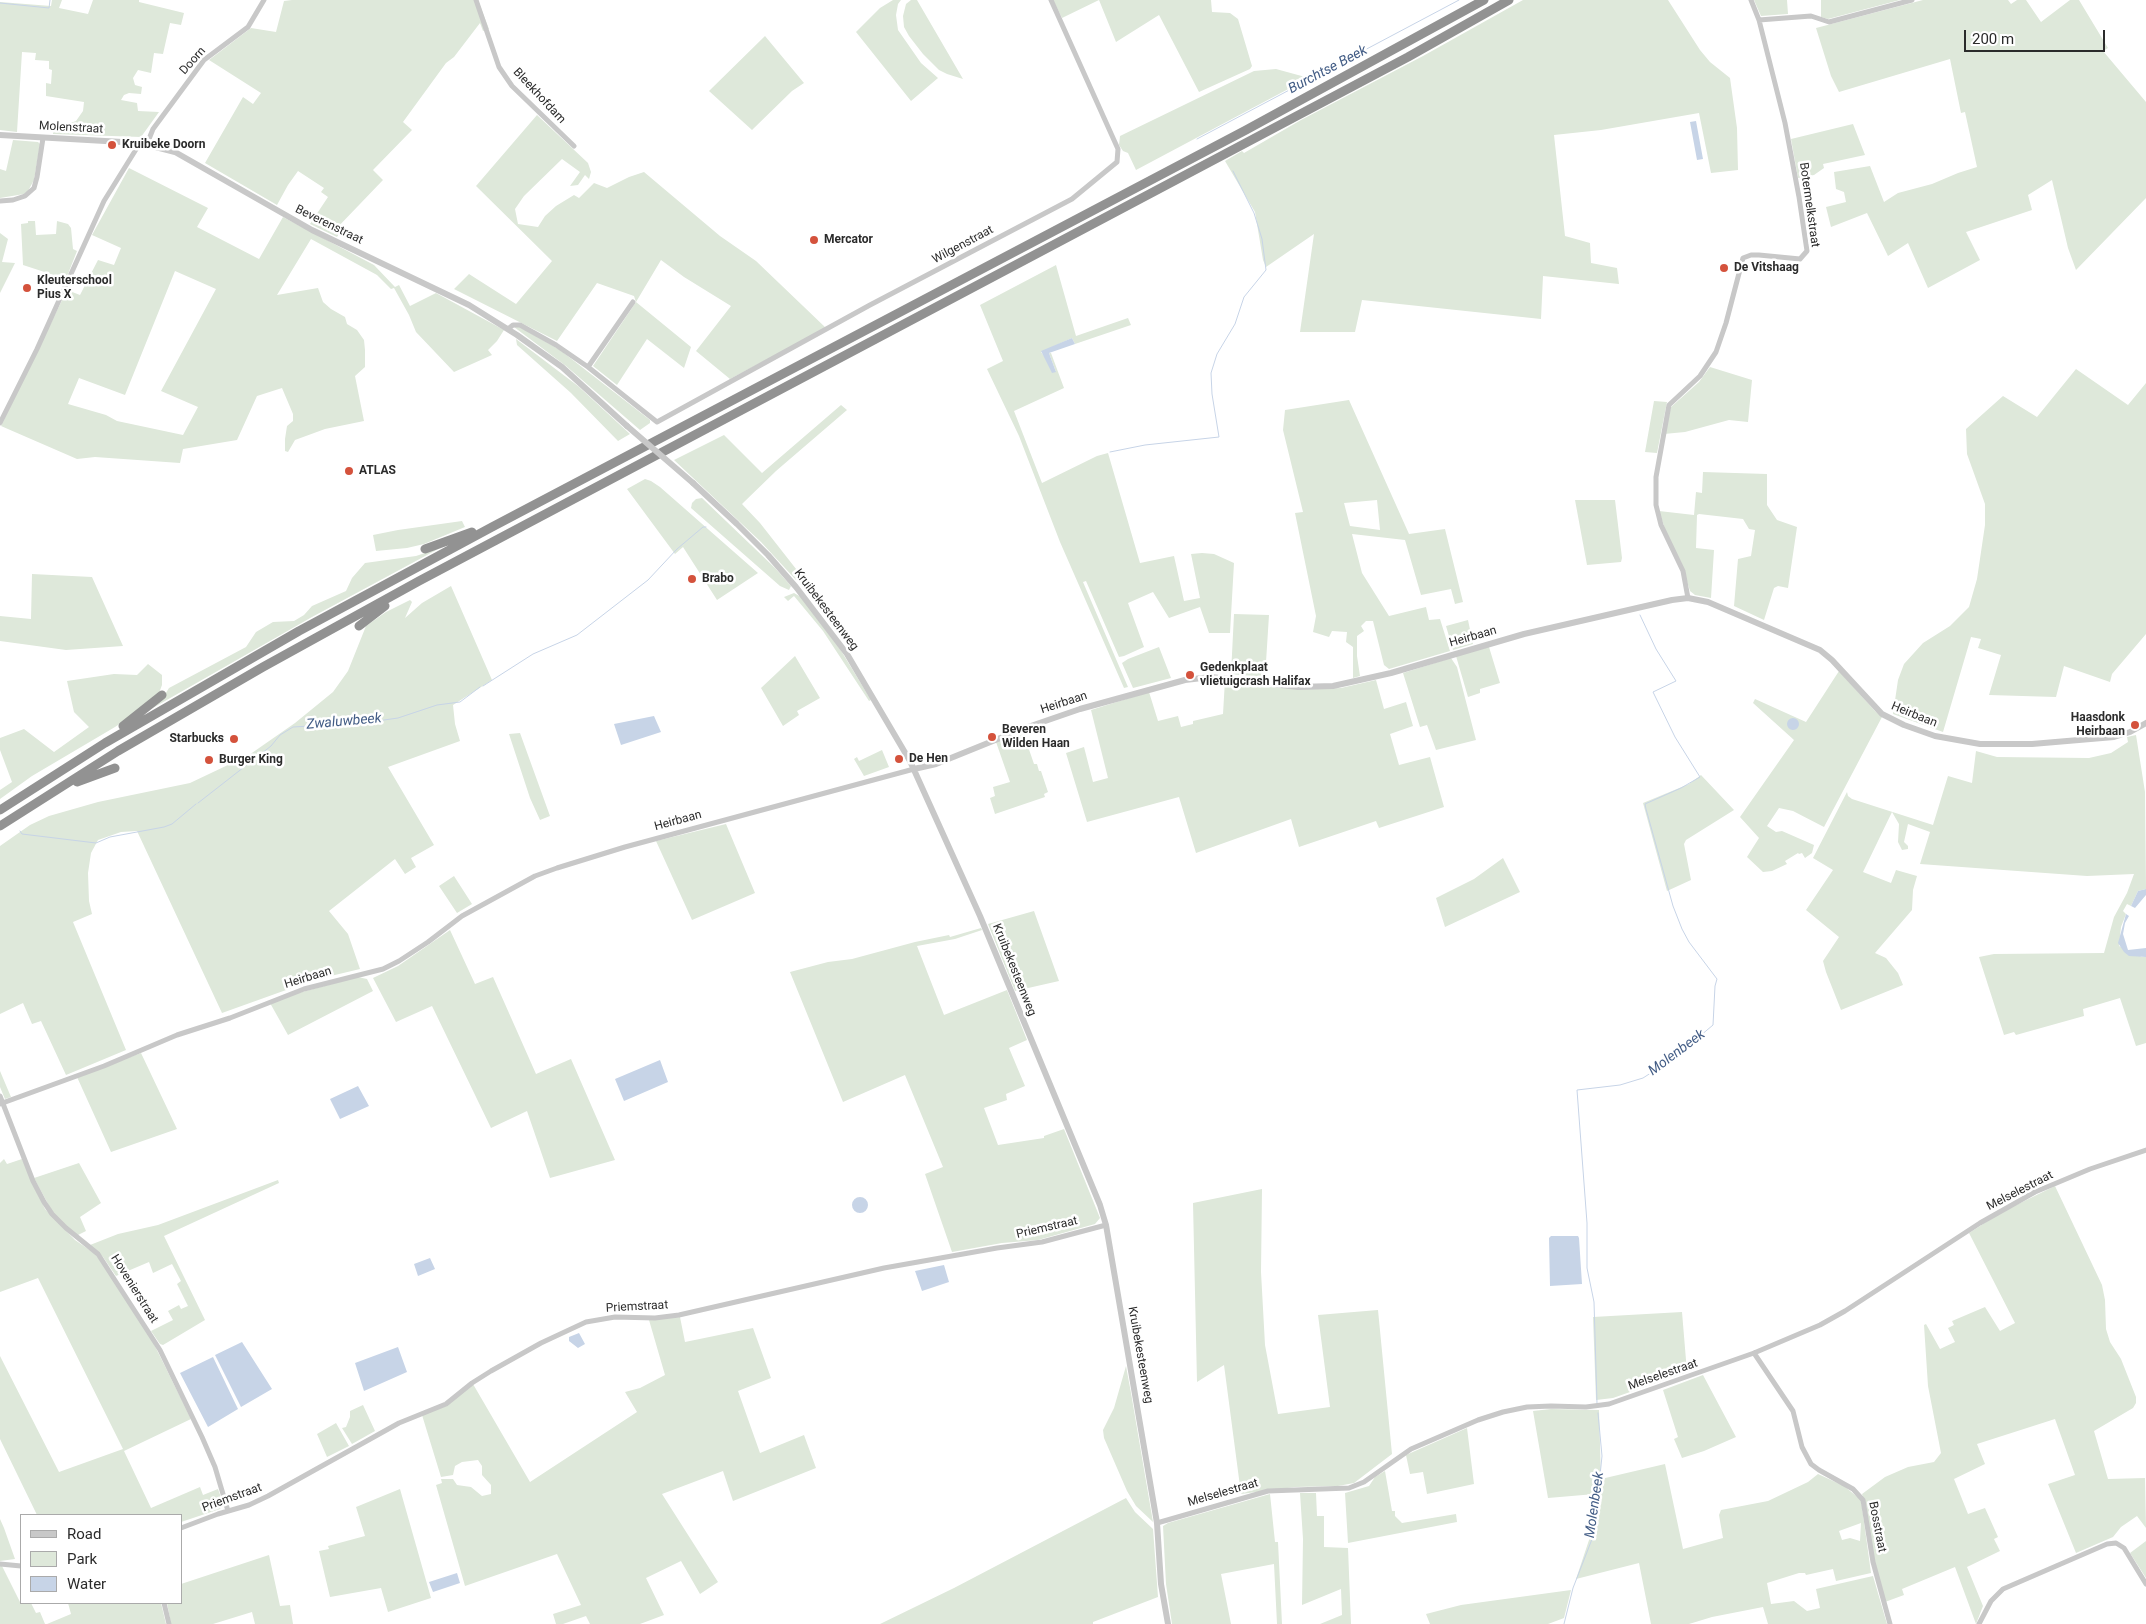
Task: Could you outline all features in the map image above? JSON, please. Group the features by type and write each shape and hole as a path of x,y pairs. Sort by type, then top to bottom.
{"highway":[{"path":"0,810 105,743 256,655 492,527 1246,130 1484,0"},
{"path":"0,826 45,796 263,667 419,581 1408,57 1509,0"},
{"path":"425,549 492,527"},
{"path":"359,626 419,581"},
{"path":"105,743 162,695"},
{"path":"45,796 115,768"}],"street":[{"name":"Doorn","path":"0,423 37,349 104,201 153,129 204,60 248,27 264,0"},
{"name":"Bleekhofdam","path":"476,0 499,67 512,86 574,146"},
{"name":"Wilgenstraat","path":"657,422 875,302 1072,199 1117,162 1118,149 1051,0"},
{"name":"Botermelkstraat","path":"1688,598 1683,571 1661,526 1656,505 1656,477 1669,405 1700,376 1716,352 1743,258 1751,255 1800,259 1807,251 1785,123 1759,20 1751,0"},
{"path":"1759,20 1811,16 1829,22 1912,0"},
{"name":"Molenstraat","path":"0,135 144,143"},
{"path":"0,201 13,200 25,196 34,188 43,138"},
{"name":"Beverenstraat","path":"144,143 175,152 312,230 469,305 508,329 562,367 628,426"},
{"path":"588,367 633,302"},
{"name":"Beverenstraat","path":"508,329 516,324 529,329 588,367 657,422"},
{"name":"Kruibekesteenweg","path":"628,426 737,524 768,555 823,620 847,654 914,769 980,916 1100,1205 1106,1225 1157,1523 1161,1584 1168,1624"},
{"name":"Heirbaan","path":"1,1104 138,1053 177,1035 230,1018 304,989 383,969 428,942 462,916 529,879 557,868 635,844 936,764 1025,728 1071,712 1177,682 1211,677 1298,687 1334,686 1391,673 1524,634 1688,598 1708,602 1820,650 1832,660 1882,714 1904,725 1935,736 1980,744 2032,744 2114,738 2130,732 2146,722"},
{"name":"Hovenierstraat","path":"0,1096 1,1104 44,1202 52,1214 66,1228 98,1254 160,1350 202,1437 228,1510"},
{"name":"Melselestraat","path":"1157,1523 1268,1491 1349,1488 1364,1482 1411,1449 1478,1420 1527,1407 1586,1408 1609,1404 1754,1353 1820,1325 1845,1311 1980,1223 2035,1192 2090,1169 2146,1150"},
{"name":"Priemstraat","path":"182,1528 258,1501 399,1423 446,1404 472,1382 541,1343 586,1322 615,1318 655,1318 679,1315 884,1268 1042,1242 1106,1225"},
{"name":"Bosstraat","path":"1754,1353 1793,1411 1802,1447 1811,1464 1853,1489 1863,1500 1873,1562 1890,1624"},
{"path":"1979,1624 1991,1601 2003,1589 2107,1544 2116,1543 2124,1548 2146,1584"},
{"path":"0,1564 20,1566"},
{"path":"164,1604 169,1624"}],"green space":[{"path":"52,0 62,0 59,8 88,14 93,0 139,0 139,2 184,13 181,25 170,23 163,54 154,53 151,73 138,70 133,78 135,85 142,87 141,94 129,93 124,95 121,100 137,103 138,111 159,112 141,137 53,134 53,130 56,128 76,121 83,111 84,102 46,96 46,83 51,84 52,70 49,69 49,61 35,60 36,53 22,52 17,132 0,130 0,2 51,6"},
{"path":"478,0 489,29 483,31 480,23 454,57 446,63 403,122 412,130 373,170 383,180 335,230 339,234 337,237 310,224 328,197 321,192 324,188 298,171 277,205 205,163 243,97 253,104 261,93 209,60 251,28 276,32 284,1"},
{"path":"893,0 901,0 898,4 896,15 898,30 921,63 938,78 911,101 856,32 880,8"},
{"path":"911,0 917,0 963,79 939,70 909,36 904,27 903,16 906,4"},
{"path":"1053,0 1099,0 1062,18"},
{"path":"1099,0 1211,0 1212,12 1230,13 1238,19 1252,66 1250,69 1199,92 1159,15 1116,42"},
{"path":"1523,0 1668,0 1700,50 1710,62 1730,78 1737,128 1738,170 1711,173 1699,113 1601,130 1554,135 1565,236 1590,243 1591,263 1617,268 1619,284 1543,276 1541,319 1362,300 1355,332 1300,332 1314,234 1266,267 1263,260 1255,212 1225,161 1242,151 1244,153 1301,120 1423,56"},
{"path":"1754,0 1787,0 1788,14 1761,16"},
{"path":"1821,0 1900,0 1828,19 1821,17"},
{"path":"1923,0 2008,0 2011,4 2017,0 2026,0 2041,22 2070,0 2079,0 2108,48 2103,51 2146,102 2146,198 2076,270 2068,248 2052,180 2028,195 2032,210 1966,232 1980,260 1928,288 1908,243 1888,256 1867,213 1831,227 1826,207 1846,202 1844,192 1836,189 1834,172 1870,166 1884,202 1898,193 1932,184 1977,167 1965,112 1961,113 1950,59 1839,92 1831,76 1816,28"},
{"path":"765,36 804,83 792,91 752,130 709,91"},
{"path":"1276,69 1309,78 1136,170 1128,153 1123,151 1119,145 1120,136 1254,71"},
{"path":"537,115 588,163 591,172 589,179 585,175 578,185 570,186 580,172 562,159 524,196 515,209 518,224 538,227 545,216 556,206 574,195 579,198 594,183 607,188 644,172 720,236 756,261 826,328 730,379 696,351 731,306 684,277 661,260 636,302 634,296 597,283 557,341 454,289 469,274 516,304 552,261 476,186"},
{"path":"1853,124 1865,155 1823,164 1824,168 1814,175 1798,178 1791,139"},
{"path":"13,140 38,142 40,144 34,180 28,191 24,194 0,198 0,169 6,171"},
{"path":"129,168 208,208 197,227 259,259 283,217 374,265 395,287 399,285 410,306 436,293 504,330 488,350 492,355 454,372 416,332 394,288 391,289 377,275 311,239 277,295 318,288 323,302 345,317 347,324 357,330 364,340 365,367 355,376 364,421 325,429 295,440 288,452 285,451 287,426 293,421 293,414 282,388 257,396 237,440 183,449 180,463 95,457 77,459 1,426 67,290 80,295 98,260 114,265 121,248 92,235","holes":["175,271 216,289 161,391 198,407 183,435 117,421 106,415 68,404 79,378 125,395"]},
{"path":"28,221 35,221 36,235 56,234 57,221 68,224 71,228 73,249 77,251 66,279 23,265 21,224 28,223"},
{"path":"0,233 8,239 2,262 15,263 0,293"},
{"path":"1056,265 1076,336 1128,318 1131,325 1075,344 1072,338 1041,352 1056,372 1049,353 1051,353 1064,388 1014,411 1042,483 1097,456 1108,453 1140,563 1174,556 1184,601 1200,598 1191,554 1214,554 1234,563 1230,633 1209,633 1200,607 1169,618 1153,592 1128,603 1144,647 1119,657 1086,581 1083,582 1128,687 1124,688 1060,542 1019,436 987,369 1003,361 980,305"},
{"path":"636,302 691,347 684,368 647,339 617,385 593,366"},
{"path":"518,326 560,350 650,420 650,423 640,430 566,366 514,327"},
{"path":"516,339 578,386 630,434 618,441 571,393 517,345"},
{"path":"1710,367 1752,380 1748,422 1729,420 1685,432 1664,434 1671,407 1699,382"},
{"path":"2076,369 2128,405 2146,383 2146,634 2112,674 2110,682 2064,666 2056,697 1989,695 2001,655 1978,648 1981,639 1971,637 1943,732 1893,714 1898,680 1904,664 1923,643 1950,626 1969,607 1977,579 1985,525 1985,504 1967,454 1966,429 2003,396 2037,417"},
{"path":"1349,400 1409,534 1445,529 1463,602 1455,604 1451,589 1421,595 1405,540 1352,534 1362,573 1389,616 1426,607 1429,620 1440,619 1450,651 1389,669 1384,665 1373,621 1366,621 1361,626 1364,631 1357,636 1360,676 1353,678 1353,647 1346,642 1347,632 1332,631 1329,637 1313,632 1316,616 1295,513 1303,512 1283,430 1285,410","holes":["1377,500 1380,530 1350,526 1344,503"]},
{"path":"1654,401 1667,402 1657,453 1645,452"},
{"path":"841,405 847,410 776,471 742,504 760,523 800,574 800,579 796,580 761,542 674,460 724,435 762,473"},
{"path":"1703,472 1767,474 1767,505 1777,520 1797,527 1788,588 1778,586 1774,588 1764,620 1734,606 1738,559 1751,556 1755,530 1749,529 1743,519 1697,515 1696,548 1714,550 1711,598 1695,595 1690,591 1681,562 1667,535 1659,511 1694,515 1696,492 1702,493"},
{"path":"645,479 660,487 758,573 717,600 683,547 675,554 627,489"},
{"path":"702,498 775,568 791,586 789,590 780,586 691,508 692,503 696,499"},
{"path":"1575,500 1615,500 1621,562 1587,565"},
{"path":"462,521 465,527 424,544 407,548 376,551 373,535"},
{"path":"440,548 312,617 151,709 169,688 246,647 256,632 273,622 294,621 304,615 312,606 346,591 352,578 365,563 416,556"},
{"path":"32,574 92,577 123,646 66,650 0,641 0,616 31,619"},
{"path":"451,586 492,680 453,705 455,724 460,741 388,767 434,845 411,858 416,867 405,874 395,859 329,911 348,934 360,969 314,980 222,1013 137,831 121,832 98,840 91,853 88,873 89,901 92,914 73,922 126,1050 66,1075 41,1021 32,1024 23,1003 0,1014 0,846 30,825 49,816 98,802 190,783 249,755 295,723 333,692 348,671 366,626 386,612 410,600 412,602 405,618 422,603"},
{"path":"794,593 801,597 840,649 871,700 869,701 823,631 794,596 788,601 784,597"},
{"path":"1234,614 1269,615 1265,678 1231,674"},
{"path":"1468,620 1473,644 1453,650 1446,626"},
{"path":"1159,647 1171,678 1133,688 1122,663"},
{"path":"1489,647 1500,683 1480,689 1480,693 1468,697 1456,656"},
{"path":"795,656 820,698 797,711 799,715 783,726 761,688"},
{"path":"1451,658 1457,667 1476,740 1436,750 1427,725 1420,727 1403,673"},
{"path":"148,664 162,675 162,685 159,693 142,709 32,776 0,799 0,790 12,782 0,750 0,738 24,729 54,752 89,727 74,712 67,681 114,674 137,675"},
{"path":"1839,671 1882,717 1824,827 1793,811 1779,808 1767,826 1776,832 1782,831 1814,845 1812,853 1805,858 1802,853 1798,853 1785,861 1787,864 1772,871 1763,872 1747,857 1759,838 1740,817 1794,740 1753,703 1755,699 1806,722"},
{"path":"1225,680 1269,687 1319,689 1341,688 1376,680 1384,709 1406,702 1413,726 1390,734 1399,765 1430,757 1444,807 1379,828 1376,821 1299,847 1291,819 1196,853 1179,797 1087,822 1066,753 1084,747 1093,782 1108,778 1091,710 1149,692 1158,721 1178,716 1181,727 1193,724 1193,721 1223,714"},
{"path":"1023,732 1034,764 1037,764 1039,771 1041,771 1048,792 1044,794 1045,797 995,814 990,798 995,796 993,787 1010,782 996,742"},
{"path":"520,733 550,816 540,820 530,798 509,734"},
{"path":"2136,735 2145,792 2146,889 2138,891 2131,906 2127,904 2123,911 2126,914 2121,927 2119,946 2142,957 2146,957 2146,1043 2136,1046 2120,998 2083,1009 2084,1016 2016,1035 2014,1032 2004,1035 1979,957 1994,954 2104,953 2114,917 2127,893 2134,874 2087,876 1920,864 1930,832 1908,824 1904,842 1908,849 1902,850 1898,842 1899,824 1892,812 1863,872 1891,883 1896,870 1917,876 1913,890 1912,910 1875,953 1886,958 1898,973 1903,985 1841,1010 1823,961 1839,937 1806,910 1833,870 1813,858 1847,792 1848,796 1852,799 1933,825 1948,776 1972,783 1976,751 1997,757 2089,758 2111,753 2128,742 2127,737"},
{"path":"882,750 889,767 864,776 854,759 857,757 859,761"},
{"path":"1701,775 1734,810 1686,840 1684,844 1691,880 1667,891 1643,803 1689,784"},
{"path":"726,824 755,893 692,920 656,841"},
{"path":"1503,858 1520,892 1445,927 1436,898 1474,879"},
{"path":"454,876 472,904 457,913 439,886"},
{"path":"1034,911 1059,981 1015,991 988,924"},
{"path":"981,928 982,930 955,939 917,946 944,1015 1007,990 1027,1040 1009,1048 1025,1086 1006,1094 1007,1100 984,1108 998,1145 1044,1138 1044,1136 1064,1129 1100,1218 1095,1224 1038,1240 1002,1243 952,1252 925,1174 943,1167 905,1075 843,1102 790,972 828,962 852,959 915,942 949,935 950,937"},
{"path":"450,930 475,984 493,977 536,1074 571,1059 615,1160 550,1178 527,1111 491,1128 432,1006 396,1022 373,978 398,966"},
{"path":"358,977 367,979 373,991 288,1035 270,1003 291,995"},
{"path":"141,1053 177,1129 111,1152 77,1077"},
{"path":"0,1071 11,1097 5,1099 0,1087"},
{"path":"4,1159 7,1164 22,1159 45,1209 75,1240 94,1253 100,1260 153,1342 191,1419 124,1451 151,1508 200,1487 203,1495 218,1489 223,1503 220,1509 182,1522 182,1514 37,1514 0,1439 0,1356 59,1472 123,1449 38,1278 0,1292 0,1163"},
{"path":"79,1163 101,1203 80,1217 86,1231 76,1236 53,1213 34,1178"},
{"path":"278,1180 279,1183 164,1236 205,1320 163,1345 160,1344 151,1331 173,1320 168,1311 179,1305 181,1309 188,1306 177,1284 181,1281 172,1264 153,1273 149,1262 116,1276 103,1257 90,1245 118,1234 158,1225"},
{"path":"2055,1186 2102,1285 2105,1300 2106,1329 2110,1342 2121,1359 2136,1397 2136,1403 2133,1408 2094,1431 2108,1479 2145,1478 2146,1528 2137,1516 2121,1527 2113,1537 2076,1553 2048,1484 2075,1475 2055,1419 1977,1444 1985,1464 1954,1479 1968,1514 1985,1508 1998,1537 1994,1539 2000,1551 1967,1567 1983,1606 1976,1624 1955,1567 1902,1589 1904,1595 1885,1602 1876,1574 1866,1505 1862,1494 1885,1477 1908,1467 1934,1462 1941,1453 1928,1386 1924,1325 1926,1324 1940,1349 1955,1342 1948,1328 1954,1325 1952,1321 1985,1307 2000,1331 2015,1323 1969,1233 2002,1212"},
{"path":"1262,1189 1261,1272 1265,1345 1278,1414 1330,1407 1318,1315 1378,1310 1392,1454 1354,1483 1338,1486 1295,1487 1241,1494 1224,1365 1197,1382 1193,1203"},
{"path":"1682,1312 1687,1372 1613,1398 1596,1400 1593,1317"},
{"path":"680,1317 685,1342 753,1328 771,1378 738,1391 760,1453 804,1435 816,1468 733,1501 723,1471 662,1494 718,1582 700,1594 681,1561 646,1578 664,1615 640,1624 590,1624 586,1616 563,1624 556,1624 553,1614 581,1605 557,1554 465,1586 436,1485 442,1483 441,1479 453,1479 457,1485 471,1487 482,1496 491,1494 491,1485 482,1475 482,1466 478,1460 462,1462 455,1466 453,1475 441,1477 422,1415 449,1404 473,1384 530,1482 637,1412 625,1392 640,1388 665,1375 649,1320"},
{"path":"1126,1366 1153,1522 1136,1506 1127,1491 1104,1438 1103,1430 1114,1408"},
{"path":"1703,1375 1736,1437 1682,1458 1674,1439 1678,1437 1663,1390"},
{"path":"363,1405 375,1431 352,1444 342,1428 346,1427 350,1411"},
{"path":"1551,1409 1599,1410 1601,1479 1665,1464 1683,1549 1723,1538 1719,1515 1721,1510 1768,1501 1808,1482 1818,1474 1844,1486 1861,1500 1871,1573 1836,1581 1833,1569 1806,1575 1805,1573 1799,1573 1767,1583 1771,1604 1794,1601 1807,1611 1820,1608 1816,1589 1873,1576 1887,1624 1768,1624 1763,1607 1712,1617 1689,1624 1651,1624 1639,1563 1576,1579 1592,1531 1595,1494 1548,1498 1533,1411","holes":["1861,1523 1860,1541 1850,1538 1842,1540 1839,1531"]},
{"path":"336,1423 349,1446 327,1457 317,1434"},
{"path":"1467,1428 1474,1484 1427,1494 1423,1472 1410,1474 1406,1455"},
{"path":"1385,1471 1392,1511 1395,1511 1395,1516 1402,1523 1456,1514 1457,1522 1348,1543 1345,1493 1369,1486 1375,1477"},
{"path":"400,1489 431,1598 388,1612 381,1588 330,1597 319,1551 329,1549 328,1546 365,1536 356,1507"},
{"path":"1300,1493 1316,1493 1317,1516 1324,1516 1324,1547 1348,1548 1351,1624 1320,1624 1342,1615 1341,1589 1302,1605 1303,1539"},
{"path":"1270,1494 1275,1542 1278,1542 1282,1624 1277,1624 1274,1564 1221,1574 1231,1624 1172,1624 1166,1584 1163,1526"},
{"path":"1126,1498 1135,1512 1153,1529 1158,1597 1093,1622 1093,1624 880,1624 954,1588"},
{"path":"0,1519 4,1528 15,1559 0,1561"},
{"path":"2146,1541 2146,1578 2130,1553"},
{"path":"269,1555 280,1606 290,1605 293,1624 255,1624 252,1612 213,1624 171,1624 167,1604 182,1604 182,1584"},
{"path":"0,1566 2,1566 20,1604 32,1604 36,1613 40,1612 45,1624 0,1624"},
{"path":"1571,1590 1564,1618 1548,1624 1430,1624 1426,1614 1461,1605"},
{"path":"68,1604 161,1604 166,1624 47,1624 71,1614"}],"water":[{"path":"1696,121 1703,159 1697,160 1690,122"},
{"path":"1072,338 1075,344 1049,353 1056,372 1052,373 1041,351"},
{"path":"654,716 661,732 621,745 614,724"},
{"path":"1793,718 1799,724 1793,730 1787,724"},
{"path":"2146,889 2146,895 2135,908 2131,906 2138,891"},
{"path":"2126,914 2129,916 2125,923 2123,934 2128,950 2146,948 2146,957 2129,956 2118,943"},
{"path":"660,1060 668,1082 624,1101 615,1079"},
{"path":"358,1086 369,1106 340,1119 330,1099"},
{"path":"860,1197 868,1205 860,1213 852,1205"},
{"path":"1551,1236 1578,1236 1582,1284 1550,1286 1549,1238"},
{"path":"430,1258 435,1269 418,1276 414,1264"},
{"path":"944,1265 949,1282 922,1291 915,1271"},
{"path":"579,1333 585,1344 578,1348 569,1341 569,1337"},
{"path":"242,1342 272,1389 241,1407 215,1355"},
{"path":"398,1347 407,1372 364,1391 355,1363"},
{"path":"213,1357 238,1409 208,1427 180,1373"},
{"path":"457,1573 460,1583 433,1592 429,1582"}],"waterway":[{"path":"0,3 49,8 50,0"},
{"name":"Burchtse Beek","path":"1197,139 1459,0"},
{"name":"Burchtse Beek","path":"1110,452 1145,445 1219,437 1212,394 1211,373 1217,354 1235,324 1244,297 1266,270 1262,239 1254,213 1233,171"},
{"name":"Zwaluwbeek","path":"483,686 533,654 577,635 648,580 677,549 703,527 706,527"},
{"name":"Molenbeek","path":"1597,1403 1594,1302 1587,1268 1587,1223 1577,1090 1620,1085 1643,1078 1674,1058 1713,1025 1717,979 1689,942 1682,929 1673,906 1646,809 1645,804 1681,788 1700,777 1675,737 1653,692 1676,681 1656,649 1640,615"},
{"name":"Zwaluwbeek","path":"198,803 271,746 280,735 293,727 363,723 398,718 437,705 460,702 480,687"},
{"name":"Zwaluwbeek","path":"20,831 22,834 96,843 110,837 172,824 196,804"},
{"name":"Molenbeek","path":"1564,1624 1573,1588 1594,1534 1602,1456 1598,1413"}],"place":[{"name":"Kruibeke Doorn","path":"112,145"},
{"name":"Mercator","path":"814,240"},
{"name":"De Vitshaag","path":"1724,268"},
{"name":"Kleuterschool Pius X","path":"27,288"},
{"name":"ATLAS","path":"349,471"},
{"name":"Brabo","path":"692,579"},
{"name":"Gedenkplaat vlietuigcrash Halifax","path":"1190,675"},
{"name":"Haasdonk Heirbaan","path":"2135,725"},
{"name":"Beveren Wilden Haan","path":"992,737"},
{"name":"Starbucks","path":"234,739"},
{"name":"De Hen","path":"899,759"},
{"name":"Burger King","path":"209,760"}]}
